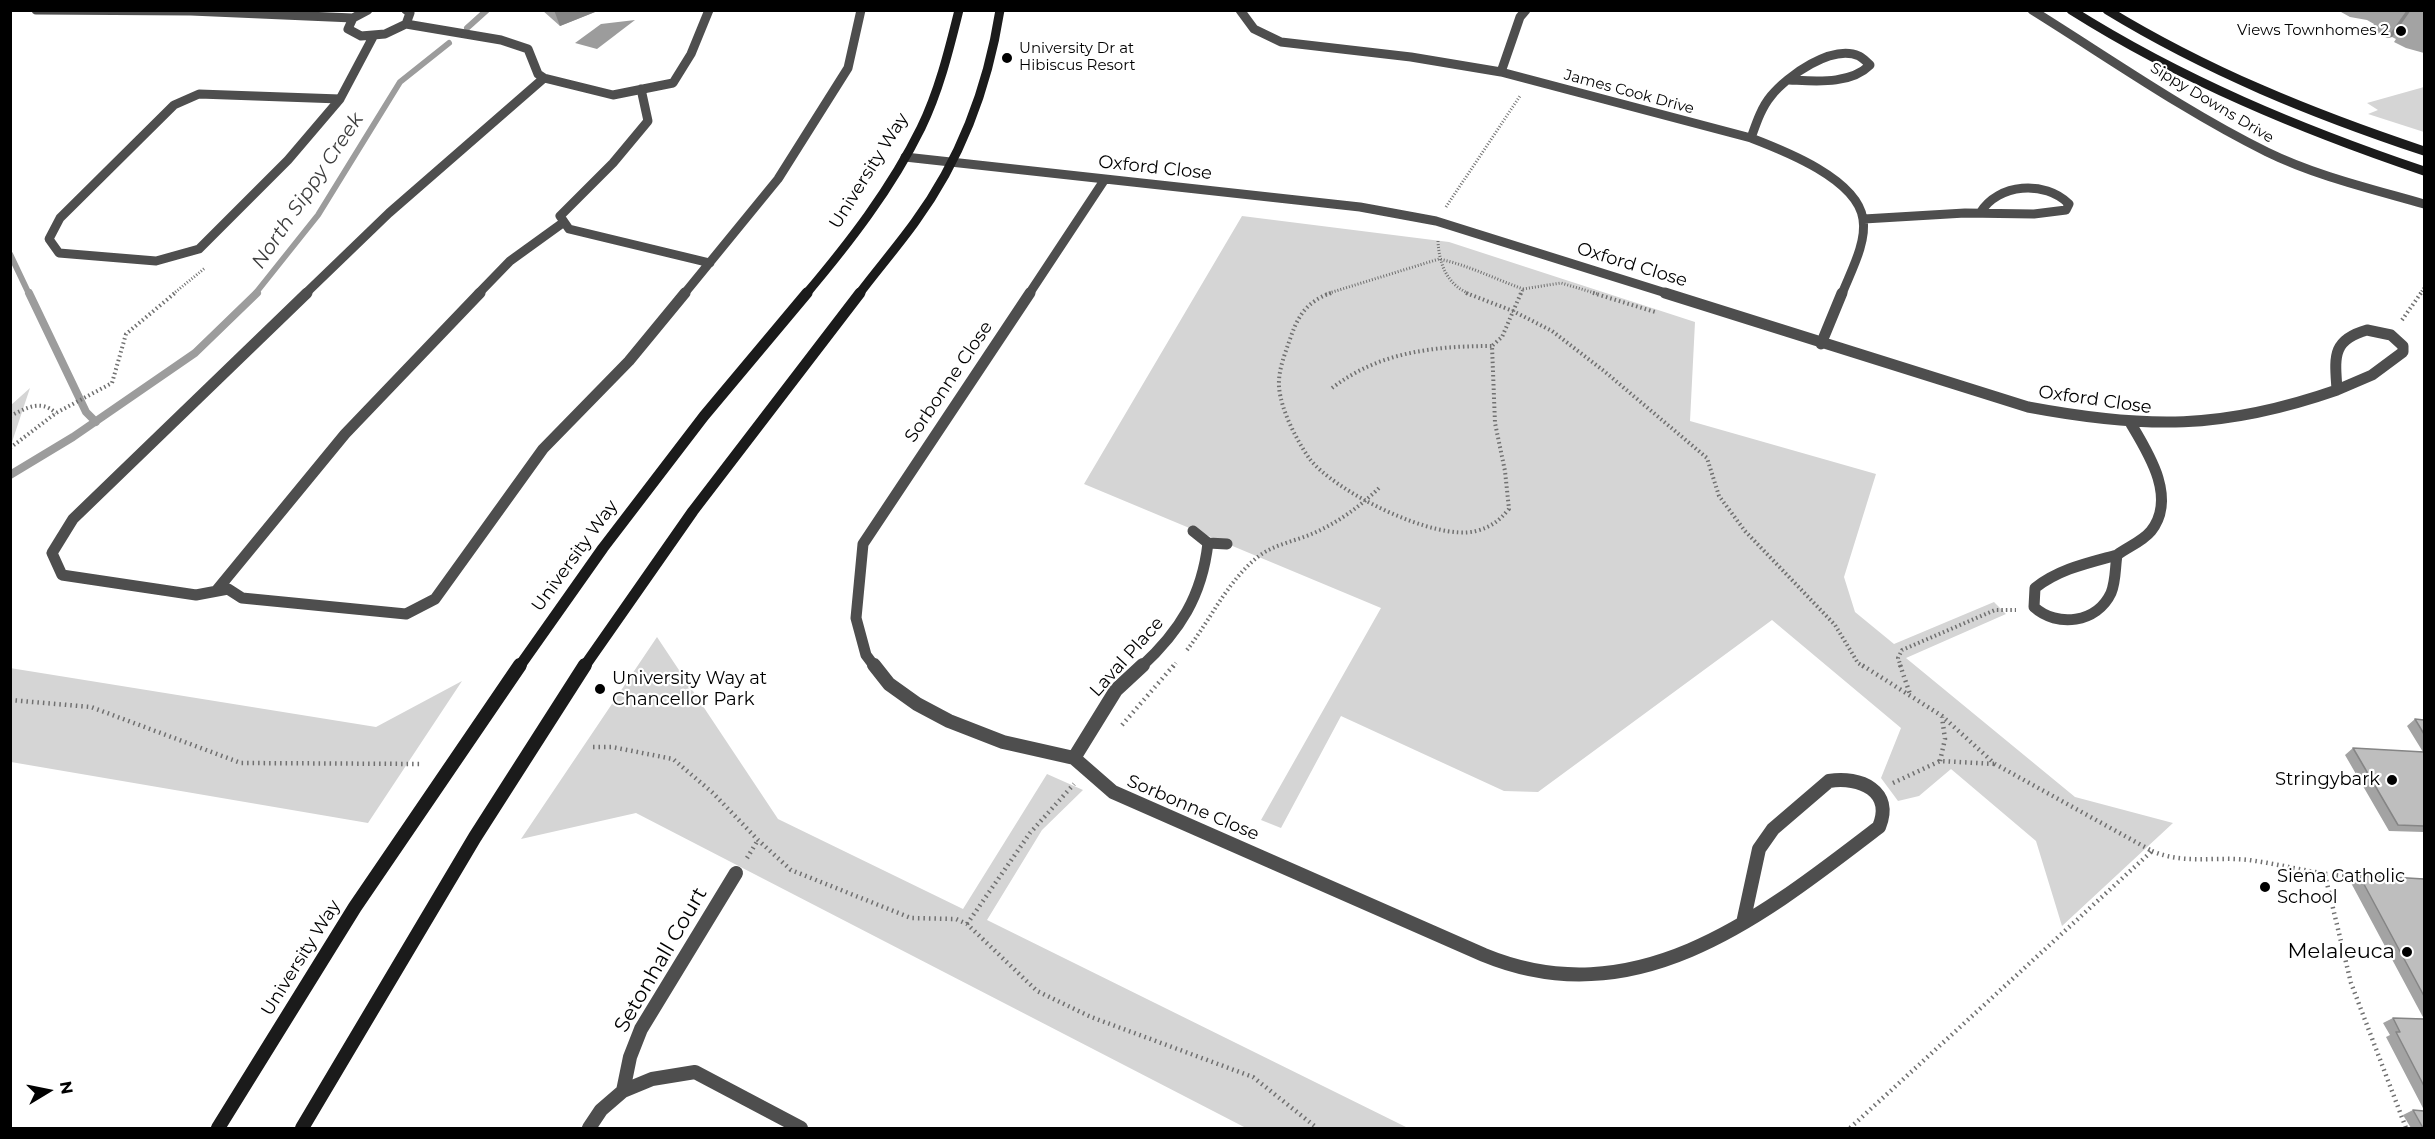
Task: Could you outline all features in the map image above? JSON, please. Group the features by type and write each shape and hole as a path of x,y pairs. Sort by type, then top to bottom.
{"main road":[{"name":"University Way","path":"218,1128 355,907 523,662 652,482 841,252 873,209 921,128 942,76 959,10"},
{"path":"302,1128 439,898 599,645 753,430 916,221 952,163 976,108 985,81 1000,10"},
{"name":"Sippy Downs Drive","path":"2071,10 2145,54 2226,94 2326,136 2424,171"},
{"name":"Sippy Downs Drive","path":"2107,10 2156,39 2243,81 2338,121 2424,151"}],"street":[{"path":"36,10 272,12 353,18 369,10"},
{"path":"406,10 410,13 406,24"},
{"path":"353,18 348,29 361,36 385,34 406,24 501,40 528,49 538,74 544,78 613,95 673,83 691,54 709,10"},
{"path":"544,78 360,241 73,519 52,553 62,575 196,595 228,589 242,598 406,615 435,599 543,449 629,361 778,179 848,68 861,10"},
{"name":"James Cook Drive","path":"1240,10 1254,29 1281,42 1411,57 1501,72 1751,138 1791,153 1828,175 1854,201 1864,219"},
{"path":"1501,72 1520,17 1526,10"},
{"name":"Sippy Downs Drive","path":"2032,10 2223,128 2269,153 2335,178 2424,204"},
{"path":"340,99 199,94 174,105 60,218 49,239 58,253 156,261 199,249 288,160 340,99 374,35"},
{"path":"1751,138 1760,113 1772,94 1798,70 1833,55 1857,55 1865,58 1870,65 1867,70 1851,77 1814,81 1789,80"},
{"path":"642,89 648,121 613,163 560,216 569,229 710,263"},
{"name":"Oxford Close","path":"905,157 1360,207 1436,221 1821,344 2028,407 2079,418 2131,424 2186,424 2255,416 2302,404 2360,382 2396,359 2403,352 2403,346 2391,335"},
{"name":"Sorbonne Close","path":"1105,179 863,544 856,618 866,655 889,684 917,704 949,721 1003,742 1074,758 1113,792 1507,964 1542,971 1612,973 1646,967 1679,956 1743,923 1801,887 1879,827 1885,819 1885,807 1875,792"},
{"path":"1821,344 1862,239 1864,219 1980,213 2003,216 2050,214 2067,210 2069,204 2064,196 2053,190 2041,188 2018,190 2002,193 1989,201 1980,213"},
{"path":"216,591 345,434 510,261 564,222"},
{"path":"2337,390 2335,353 2340,342 2355,332 2367,330 2391,335"},
{"path":"2117,555 2111,592 2102,605 2081,617 2065,622 2041,615 2034,607 2035,588 2045,579 2068,569 2117,555 2151,531 2160,513 2161,487 2131,424"},
{"path":"1193,531 1208,543 1227,544"},
{"name":"Laval Place","path":"1074,758 1116,690 1164,646 1185,618 1205,569 1208,543"},
{"path":"1743,923 1759,849 1773,829 1829,781 1840,778 1855,780 1875,792"},
{"name":"Setonhall Court","path":"623,1091 630,1057 641,1029 736,873"},
{"path":"589,1128 601,1110 623,1091 652,1079 695,1072 801,1128"}],"path":[{"path":"1531,80 1436,221 1439,259 1448,279 1464,292 1513,311 1552,331 1604,371 1707,458 1719,496 1745,531 1835,625 1858,663 1942,716 1966,741 1995,764 2152,851 2175,859 2249,860 2325,875 2366,877"},
{"path":"10,448 56,413 112,383 126,334 213,261 210,253 199,249"},
{"path":"1439,259 1327,294 1307,305 1296,321 1281,367 1279,387 1287,417 1310,459 1338,484 1397,517 1448,531 1474,532 1498,524 1509,509 1509,502 1495,423 1492,346"},
{"path":"2391,335 2424,288"},
{"path":"1332,388 1347,374 1368,363 1387,357 1462,346 1492,346 1502,338 1523,289"},
{"path":"10,416 42,403 49,405 56,413"},
{"path":"1186,651 1241,573 1260,555 1315,532 1366,501 1381,486"},
{"path":"1910,695 1898,658 1902,650 1995,609 2034,607"},
{"path":"1120,726 1179,660"},
{"path":"10,700 91,707 241,763 423,764"},
{"path":"1940,761 1945,739 1942,716"},
{"path":"593,747 612,747 673,759 713,793 791,870 911,918 956,919 968,924 1037,991 1091,1017 1252,1077 1317,1128"},
{"path":"1875,792 1940,761 1995,764"},
{"path":"968,924 1038,823 1054,803 1089,769"},
{"path":"1850,1128 2152,851"},
{"path":"2325,875 2351,983 2406,1128"}],"shaded area":[{"path":"635,20 597,49 575,43 601,24"},
{"path":"2424,87 2424,132 2368,114 2378,110 2367,103"},
{"path":"1242,216 1449,242 1695,322 1690,421 1876,474 1844,577 1855,612 1894,644 1994,602 2006,614 1906,658 2075,797 2173,823 2062,926 2036,841 1951,769 1919,796 1898,801 1881,778 1901,728 1772,620 1538,792 1504,791 1341,716 1281,828 1261,820 1381,608 1084,484"},
{"path":"30,388 11,445 11,405"},
{"path":"657,637 778,819 963,909 1047,774 1083,790 1042,830 987,920 1408,1128 1246,1128 636,813 521,839"},
{"path":"10,668 376,727 462,681 368,823 11,762"}],"building":[{"path":"2415,719 2424,720 2424,734"},
{"name":"Stringybark","path":"2353,748 2424,752 2424,826 2398,825"},
{"name":"Melaleuca","path":"2359,875 2424,879 2424,996"},
{"path":"2393,1018 2424,1019 2424,1086 2396,1032 2400,1032"},
{"path":"2413,1110 2424,1111 2424,1128 2423,1128"}],"waterway":[{"name":"North Sippy Creek","path":"467,28 487,10"},
{"name":"North Sippy Creek","path":"255,294 318,215 400,82 449,43"},
{"path":"10,254 29,294"},
{"path":"29,293 86,412 96,422"},
{"name":"North Sippy Creek","path":"96,422 195,353 257,293"},
{"name":"North Sippy Creek","path":"10,475 96,422"}],"place":[{"name":"Views Townhomes 2","path":"2401,31"},
{"name":"University Dr at Hibiscus Resort","path":"1007,58"},
{"name":"University Way at Chancellor Park","path":"600,689"},
{"name":"Stringybark","path":"2392,780"},
{"name":"Siena Catholic School","path":"2265,887"},
{"name":"Melaleuca","path":"2407,952"}]}
